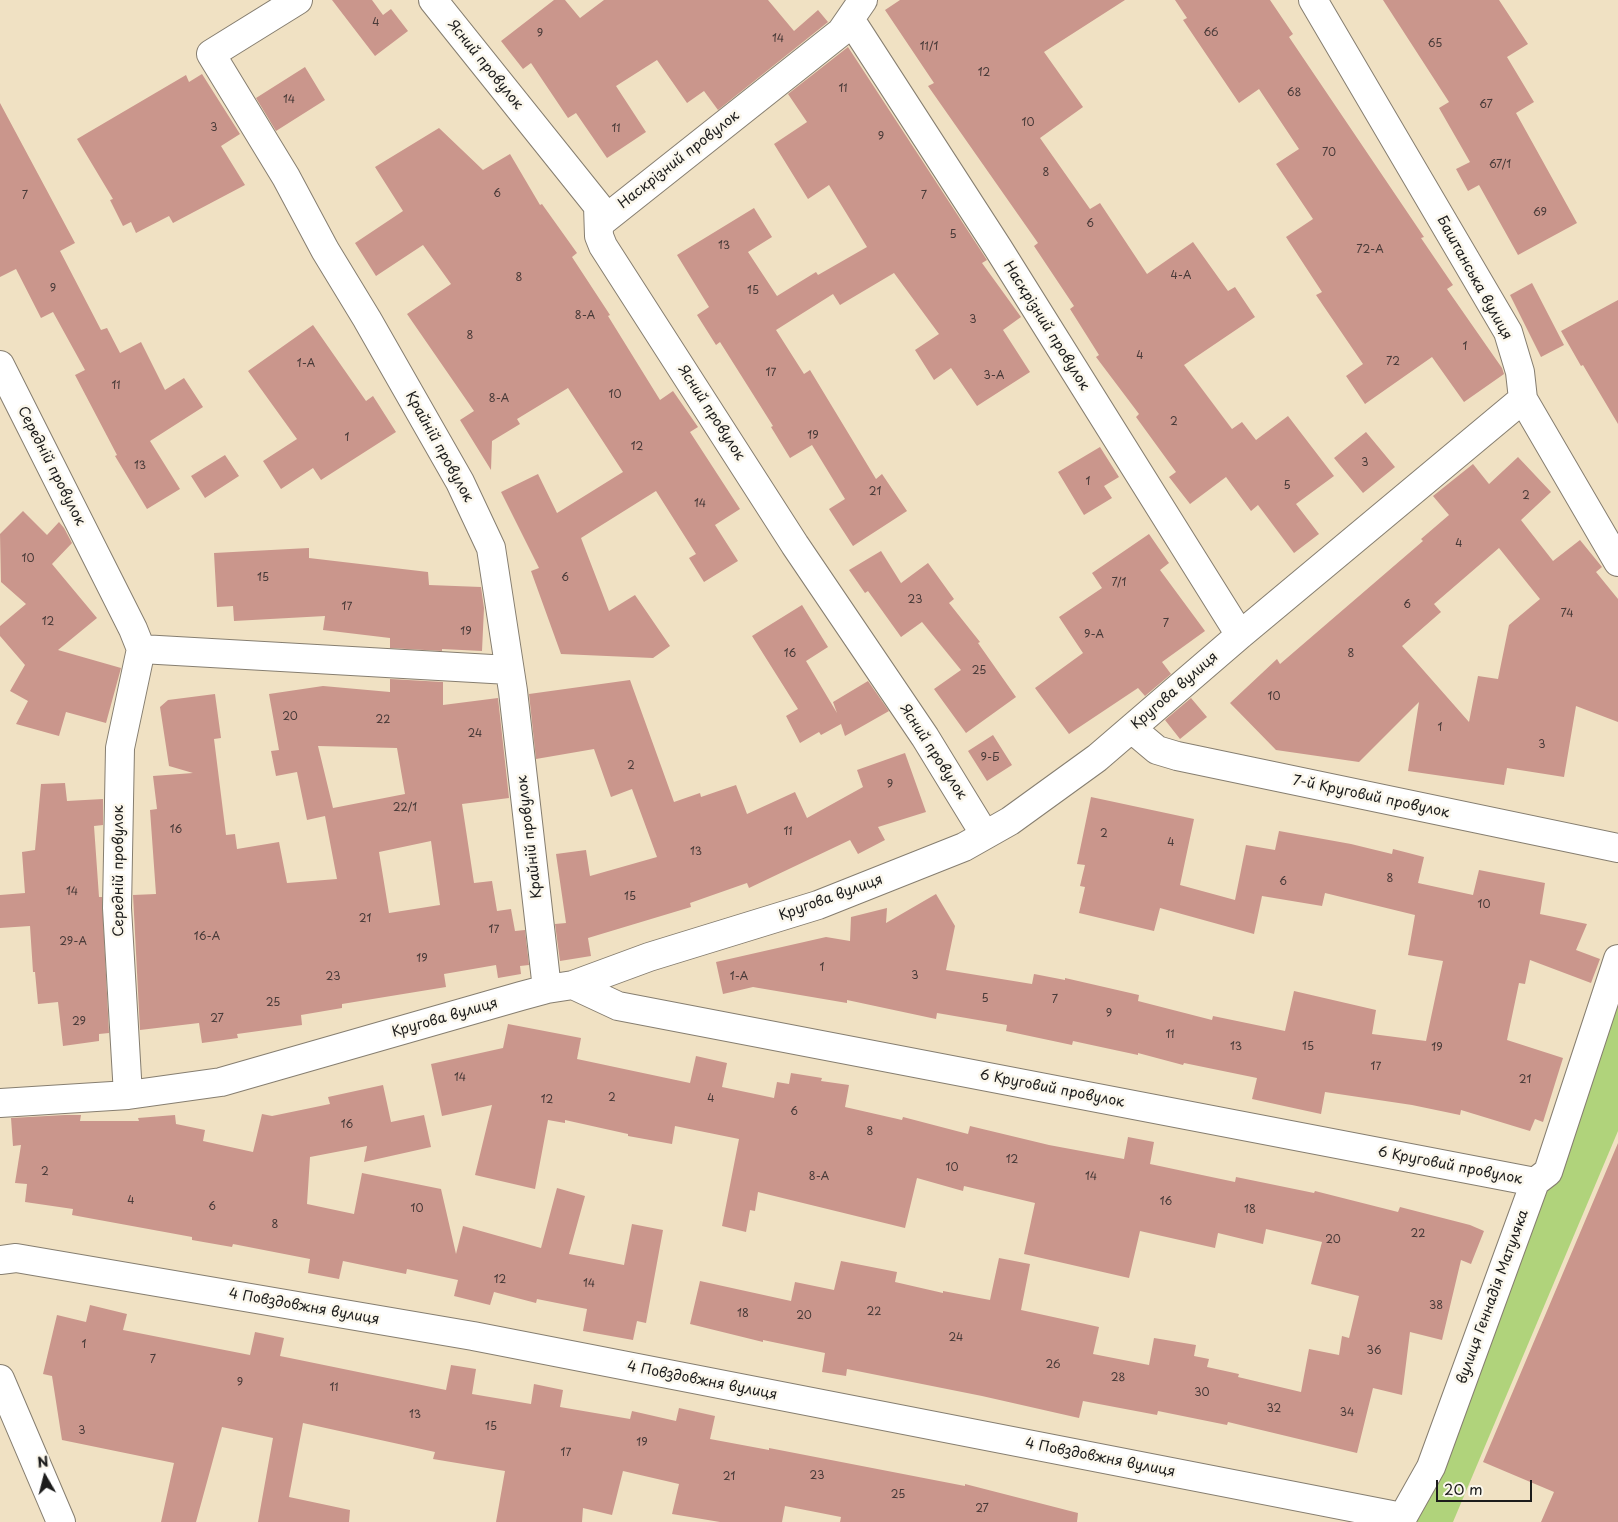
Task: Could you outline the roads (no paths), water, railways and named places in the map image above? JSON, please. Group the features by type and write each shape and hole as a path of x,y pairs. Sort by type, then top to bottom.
{"street":[{"name":"Крайній провулок","path":"298,0 210,54 286,176 325,250 367,319 460,482 491,548 560,987"},
{"name":"Ясний провулок","path":"433,0 598,206 598,236 603,246 795,545 925,737 986,835"},
{"name":"Баштанська вулиця","path":"1313,0 1508,332 1520,372 1523,399 1618,562"},
{"name":"Наскрізний провулок","path":"599,224 841,32 856,9 998,248 1240,635"},
{"name":"Середній провулок","path":"0,365 133,629 141,649 120,748 117,908 128,1095"},
{"name":"Кругова вулиця","path":"0,1103 128,1095 221,1082 560,987 649,957 818,905 964,847 1010,821 1097,758 1240,635 1523,399"},
{"path":"141,649 509,670"},
{"name":"7-й Круговий провулок","path":"1132,729 1157,750 1177,756 1618,848"},
{"name":"вулиця Геннадія Матуляка","path":"1401,1520 1431,1467 1535,1182 1548,1172 1618,958"},
{"name":"6 Круговий провулок","path":"560,987 618,1006 1535,1182"},
{"name":"4 Повздовжня вулиця","path":"0,1260 16,1258 472,1336 1401,1520"},
{"path":"0,1379 61,1522"}]}
